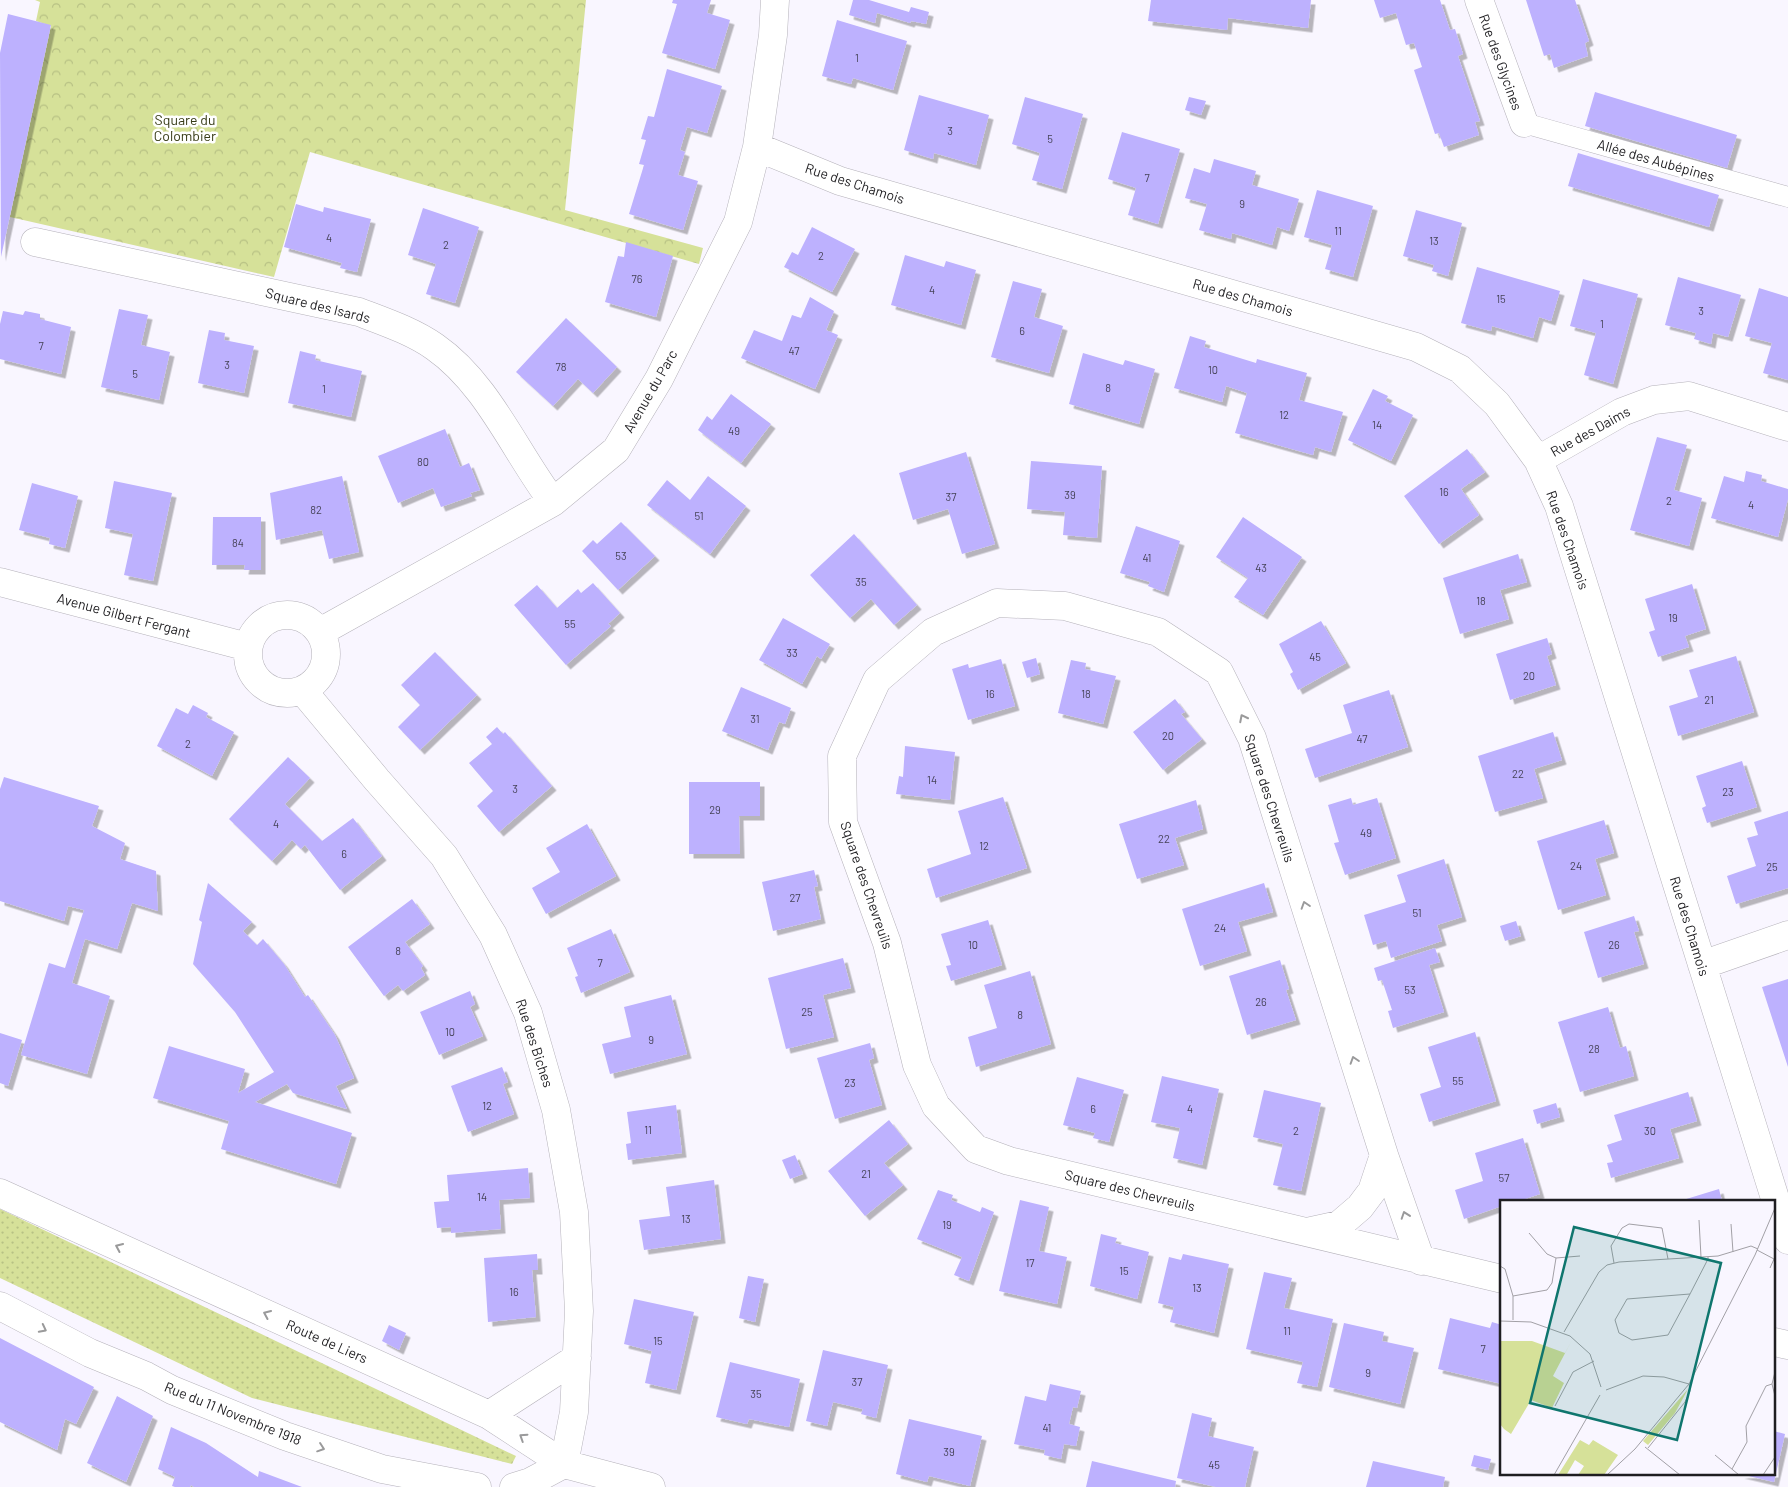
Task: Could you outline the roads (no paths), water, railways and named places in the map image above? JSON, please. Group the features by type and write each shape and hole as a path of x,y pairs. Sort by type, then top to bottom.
{"street":[{"name":"Avenue du Parc","path":"320,632 553,502 616,450 658,379 697,306 738,222 757,148 775,0"},
{"name":"Rue des Glycines","path":"1479,0 1524,124"},
{"name":"Rue des Chamois","path":"757,148 840,182 1416,347 1460,369 1497,404 1538,460 1559,506 1775,1200"},
{"name":"Square des Isards","path":"35,242 358,312 404,330 435,348 467,374 493,411 535,478 553,502"},
{"name":"Rue des Daims","path":"1538,460 1622,412 1654,400 1689,396 1788,427"},
{"name":"Avenue Gilbert Fergant","path":"0,582 248,646"},
{"name":"Square des Chevreuils","path":"1421,1261 1384,1155 1252,738 1219,672 1158,632 1066,606 997,603 933,632 876,680 842,756 843,822 887,943 917,1065 936,1106 976,1149 1009,1161 1421,1261 1500,1279"},
{"path":"283,615 302,618 320,632 327,651 325,666 318,679 303,691 285,694 270,690 256,679 249,664 248,646 256,630 268,620 283,615"},
{"name":"Rue des Biches","path":"303,691 377,780 444,856 493,934 528,1013 556,1110 574,1212 579,1311 574,1412 564,1464"},
{"path":"1702,965 1788,935"},
{"name":"Square des Chevreuils","path":"1305,1232 1339,1225 1360,1207 1372,1191 1384,1155"},
{"name":"Route de Liers","path":"0,1193 489,1415 564,1464 651,1487"},
{"name":"Rue des Chamois","path":"1776,1202 1788,1240"},
{"name":"Rue du 11 Novembre 1918","path":"0,1306 90,1353 146,1376 172,1390 286,1436 382,1470 477,1487"},
{"path":"489,1415 577,1358"},
{"path":"514,1487 530,1482 564,1464"}],"lane":[{"name":"Allée des Aubépines","path":"1524,124 1788,197"}],"park label":[{"name":"Square du Colombier","path":"185,128"}]}
